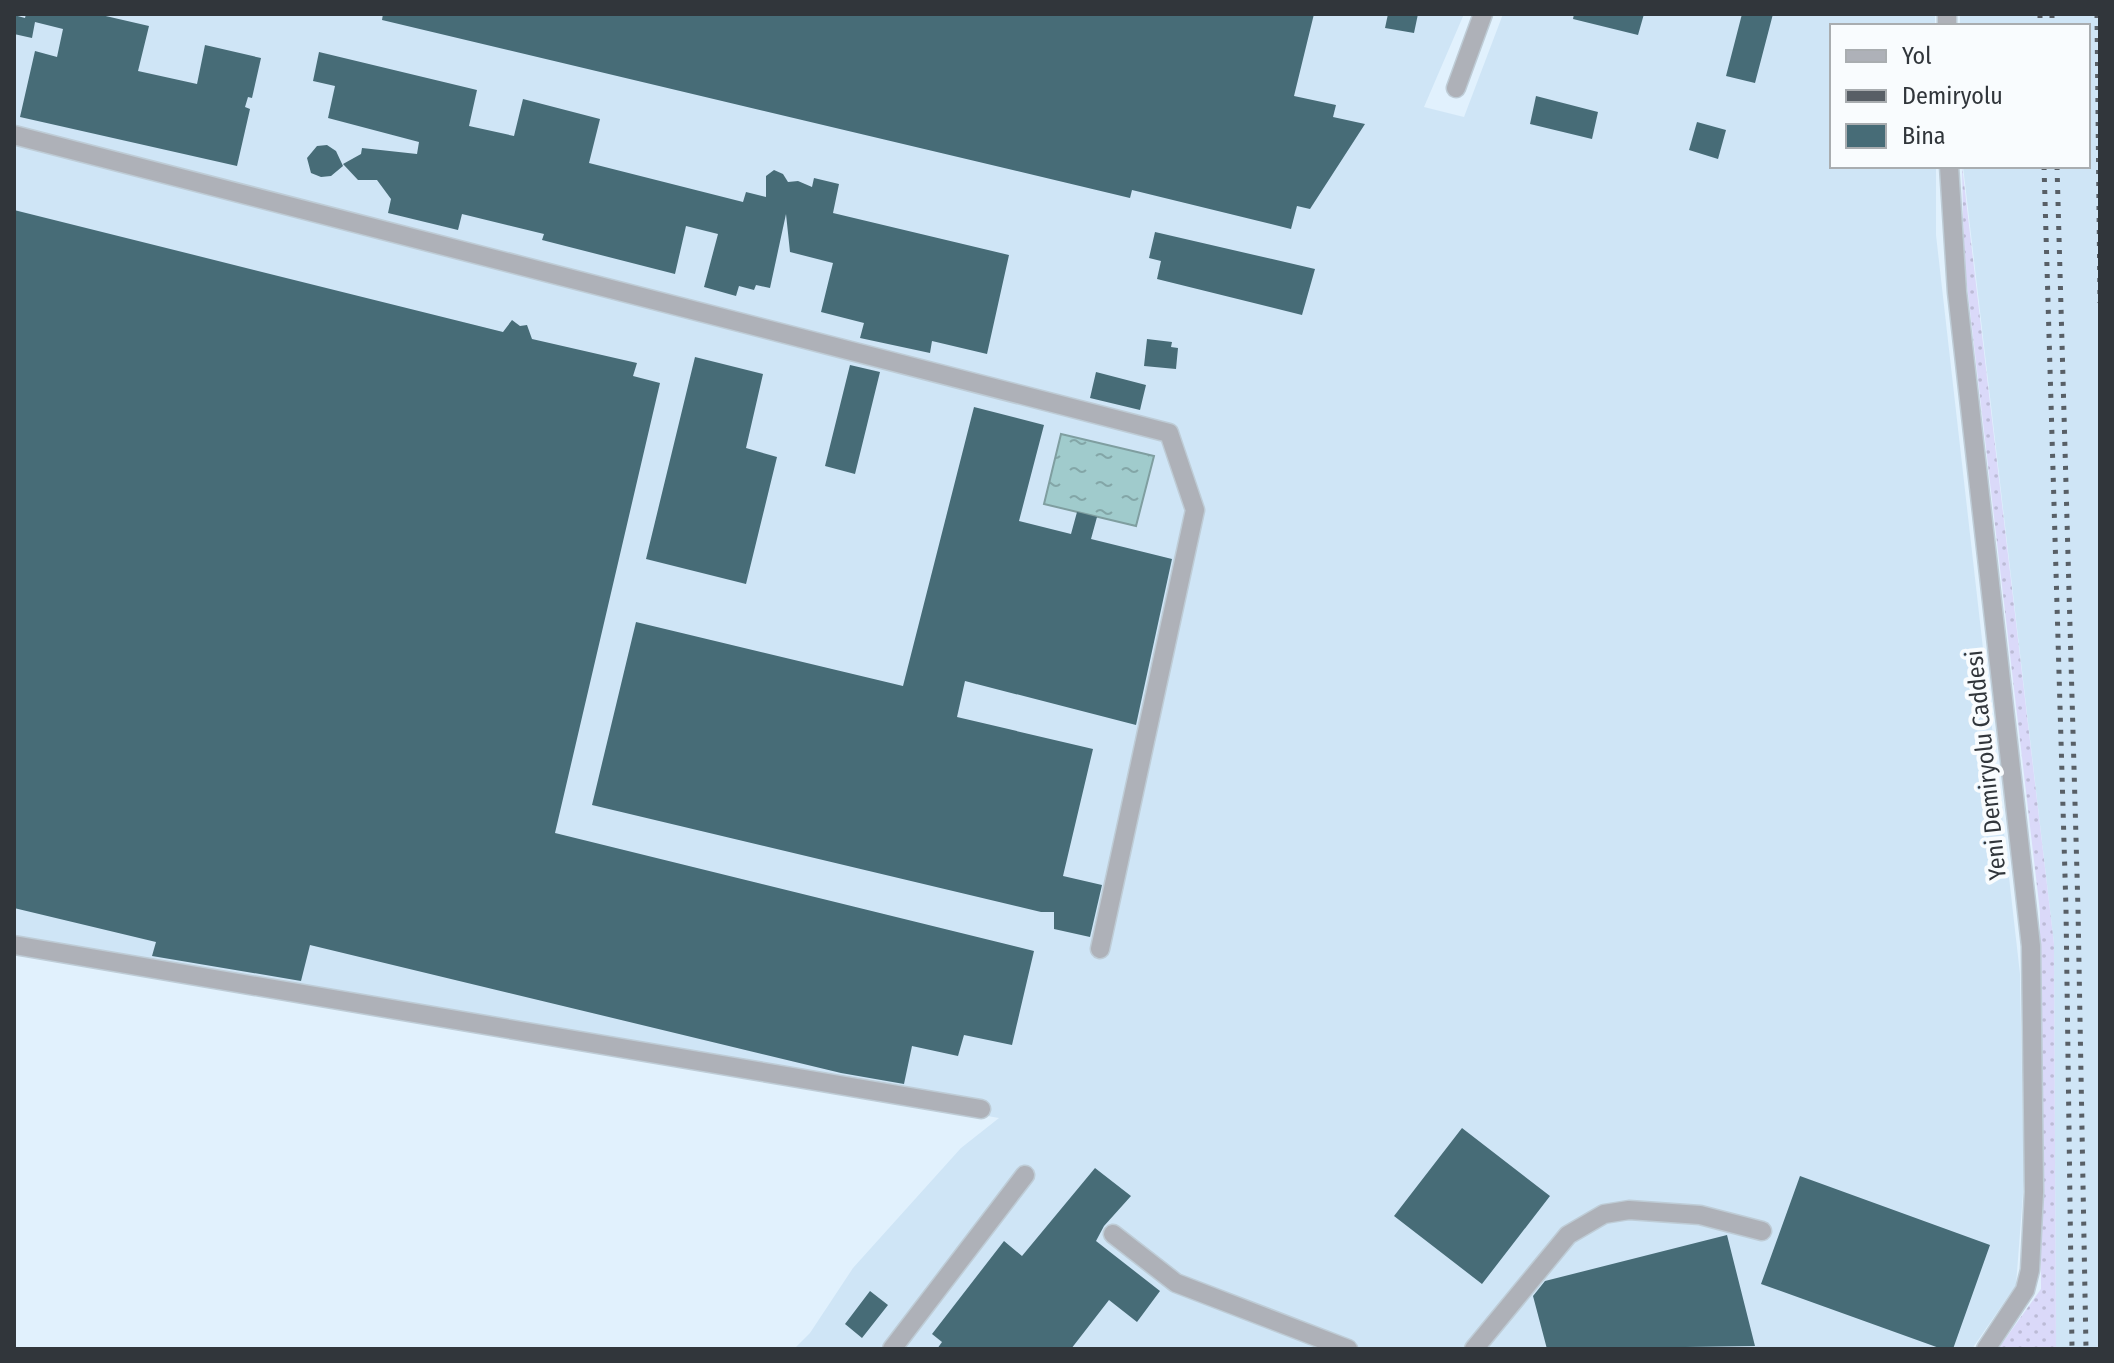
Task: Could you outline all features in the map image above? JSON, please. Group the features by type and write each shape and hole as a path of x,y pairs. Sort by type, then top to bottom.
{"street":[{"path":"1456,88 1483,14"},
{"path":"14,135 1169,433 1195,510 1100,949"},
{"name":"Yeni Demiryolu Caddesi","path":"1949,168 1958,307 2031,946 2034,1192 2030,1270 2025,1290 1986,1349"},
{"path":"14,945 981,1109"},
{"path":"892,1349 1025,1175"},
{"path":"1474,1349 1568,1235 1604,1214 1629,1210 1700,1215 1762,1231"},
{"path":"1113,1234 1176,1283 1348,1349"}],"shaded area":[{"path":"14,14 1464,14 1424,107 1464,117 1503,14 1935,14 1935,24 1830,24 1830,168 1936,168 1936,235 2020,974 2024,1181 2016,1285 1972,1349 794,1349 810,1333 853,1268 961,1148 999,1118 14,950"},
{"path":"1960,14 2100,14 2100,1349 2056,1349 2054,944 1963,168 2090,168 2090,24 1960,24"},
{"path":"1962,168 2054,944 2056,1349 1998,1349 2041,1289 2040,912 1964,259"}],"water":[{"path":"1061,434 1154,456 1136,526 1044,504"}],"building":[{"path":"26,14 97,14 149,26 138,71 197,84 205,45 261,58 252,98 248,97 245,107 250,109 237,166 20,117 35,51 57,57 63,29 35,22 32,38 14,34 14,15 25,18"},
{"path":"383,14 1314,14 1294,96 1336,105 1333,117 1365,124 1310,209 1297,206 1291,229 1132,190 1130,198 382,20"},
{"path":"1388,14 1418,14 1414,33 1385,28"},
{"path":"1574,14 1644,14 1638,35 1573,19"},
{"path":"1742,14 1773,14 1755,83 1726,76"},
{"path":"319,52 477,90 469,126 514,136 523,99 600,119 589,163 743,202 746,192 766,197 766,176 774,170 783,174 788,182 798,181 812,187 814,178 839,184 833,213 1009,255 987,354 932,341 930,353 860,338 864,323 821,312 833,263 790,252 786,214 770,288 756,285 754,290 739,286 736,296 704,287 718,234 686,226 675,274 542,240 544,234 462,214 458,230 388,213 391,199 377,180 358,180 343,164 361,154 362,148 417,154 419,142 328,118 335,86 313,81"},
{"path":"1536,96 1598,112 1592,139 1530,124"},
{"path":"1697,122 1726,130 1718,159 1689,150"},
{"path":"327,145 336,151 343,166 331,176 321,177 311,173 307,158 317,146"},
{"path":"14,210 503,332 512,320 520,326 527,325 532,339 637,363 633,376 660,383 555,833 1034,951 1012,1045 964,1035 958,1056 912,1046 904,1084 841,1073 310,945 301,981 152,956 156,942 14,908"},
{"path":"1155,232 1315,269 1302,315 1157,279 1161,261 1149,258"},
{"path":"1147,339 1172,342 1171,347 1178,348 1176,369 1144,366"},
{"path":"695,357 763,374 746,448 777,457 746,584 646,559"},
{"path":"850,365 880,372 855,474 825,466"},
{"path":"1096,372 1146,385 1140,410 1090,398"},
{"path":"974,407 1044,425 1019,521 1071,534 1077,512 1097,517 1091,539 1172,559 1136,725 965,681 957,717 1093,749 1063,876 1102,885 1090,937 1054,929 1054,912 1041,912 592,805 636,622 903,686"},
{"path":"1462,1128 1550,1196 1482,1284 1394,1216"},
{"path":"1095,1168 1131,1196 1104,1226 1096,1241 1160,1291 1137,1322 1109,1300 1071,1349 937,1349 942,1342 932,1334 1004,1241 1022,1256"},
{"path":"1800,1176 1990,1245 1953,1349 1942,1349 1761,1284"},
{"path":"1727,1235 1755,1346 1547,1349 1533,1296 1545,1281"},
{"path":"870,1291 888,1305 862,1338 845,1324"}],"railway":[{"path":"2040,14 2040,24"},
{"path":"2052,14 2052,24"},
{"path":"2097,14 2100,303"},
{"path":"2044,168 2066,909 2072,1349"},
{"path":"2057,168 2078,909 2086,1349"}]}
